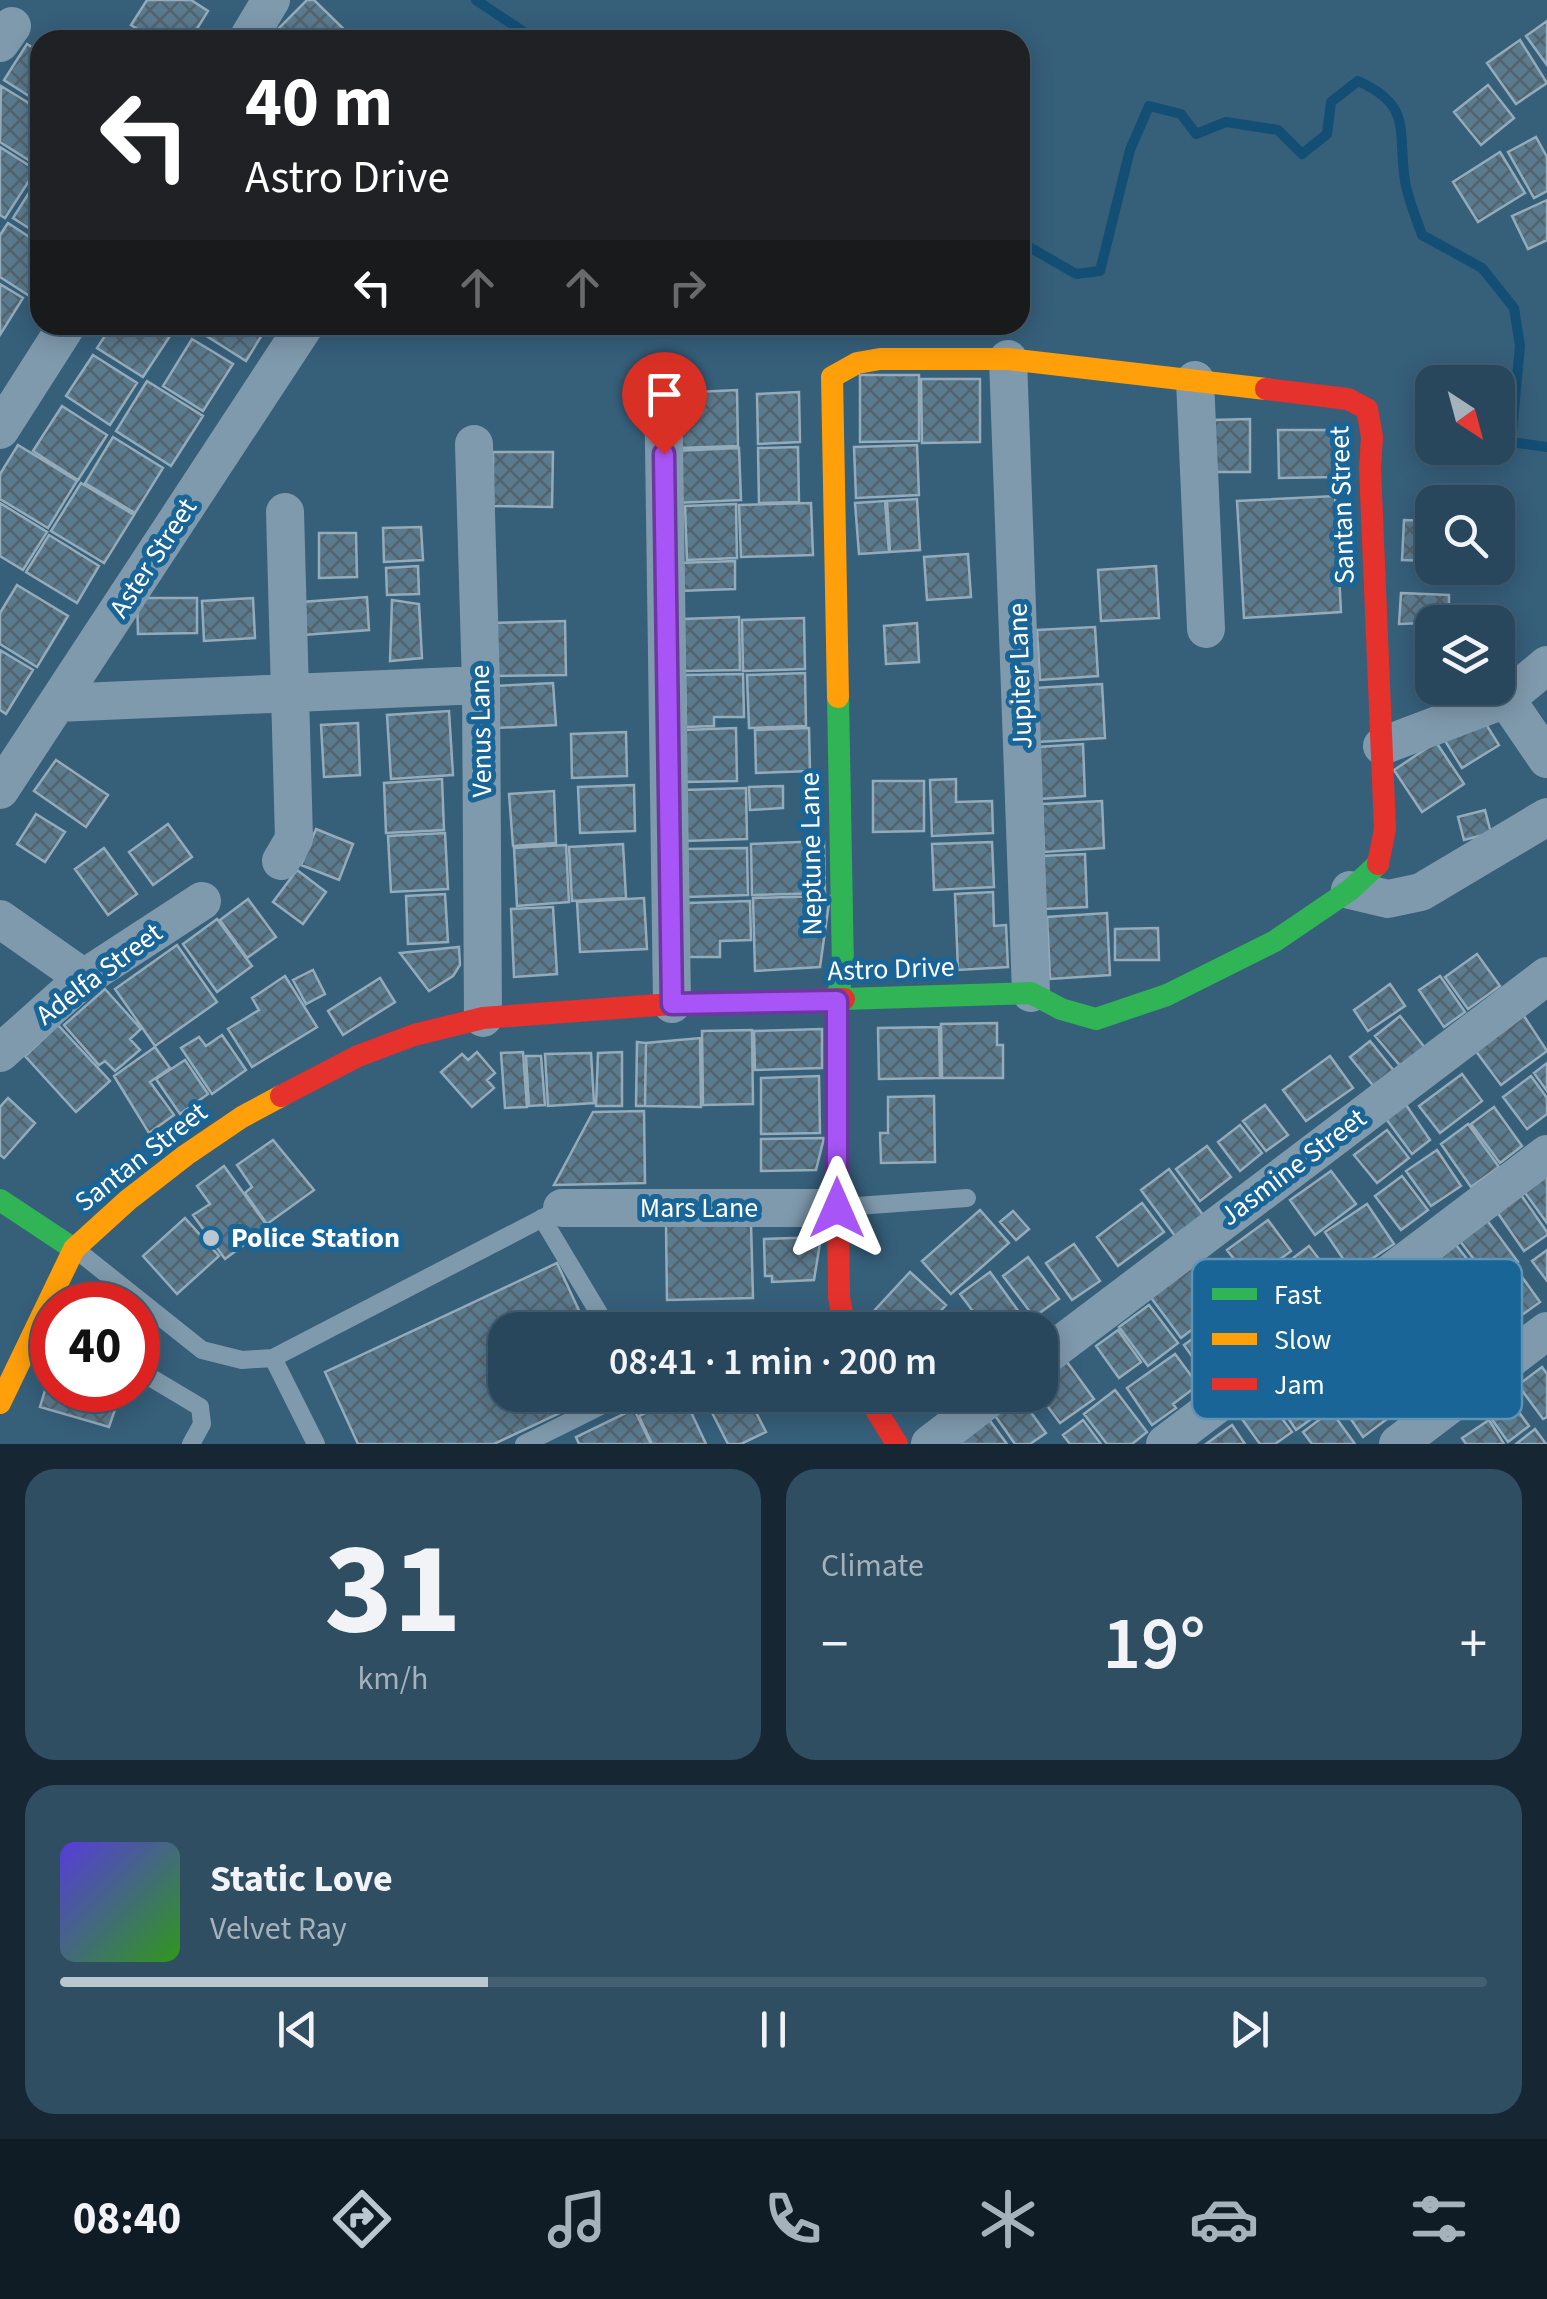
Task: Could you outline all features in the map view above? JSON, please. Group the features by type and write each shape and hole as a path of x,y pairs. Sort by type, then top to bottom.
{"street":[{"path":"253,30 271,0"},
{"path":"0,430 61,335"},
{"name":"Aster Street","path":"0,790 298,335"},
{"name":"Santan Street","path":"832,376 857,363 880,359 1008,359 1332,396 1368,409 1385,829 1378,864 1350,890"},
{"name":"Jupiter Lane","path":"1008,359 1031,993"},
{"path":"663,376 672,1004"},
{"name":"Neptune Lane","path":"832,376 843,969 837,1001 837,1208 842,1312"},
{"path":"1196,380 1206,630"},
{"name":"Venus Lane","path":"474,444 481,685 483,1018"},
{"path":"281,862 294,839 285,512"},
{"path":"1515,692 1547,665"},
{"path":"57,703 481,685"},
{"path":"1382,746 1490,705"},
{"path":"1510,705 1547,759"},
{"path":"1350,890 1388,899 1420,892 1547,817"},
{"name":"Astro Drive","path":"400,1040 483,1018 672,1004 1031,993 1061,1009 1096,1019 1167,995 1275,941 1350,890"},
{"name":"Adelfa Street","path":"0,1053 84,978 202,901"},
{"path":"0,919 84,978"},
{"name":"Jasmine Street","path":"1058,1346 1547,976"},
{"name":"Santan Street","path":"61,1282 74,1249 142,1189 242,1117 358,1056 400,1040"},
{"path":"1409,1259 1547,1154"},
{"path":"0,1200 74,1249"},
{"name":"Mars Lane","path":"552,1213 837,1208"},
{"path":"1522,1350 1547,1331"},
{"name":"Santan Street","path":"0,1403 30,1349"},
{"path":"878,1412 898,1444"},
{"path":"930,1444 972,1412"},
{"path":"1165,1444 1198,1419"},
{"path":"1398,1444 1431,1419"}],"lane":[{"path":"837,1208 967,1198"},
{"path":"74,1249 202,1350 242,1360 273,1358 552,1213 600,1312"},
{"path":"273,1358 316,1444"},
{"path":"160,1383 200,1407 202,1424 191,1444"},
{"path":"524,1444 589,1412"}],"building":[{"path":"147,0 191,0 208,11 196,30 139,30 131,25"},
{"path":"307,0 314,0 345,30 277,30"},
{"path":"1547,21 1547,65 1526,36"},
{"path":"1520,40 1547,83 1516,104 1487,63"},
{"path":"27,44 30,46 30,97 4,80"},
{"path":"1488,85 1514,118 1481,145 1454,112"},
{"path":"1,86 30,104 30,161 0,142"},
{"path":"1536,137 1547,157 1547,191 1534,198 1508,152"},
{"path":"0,147 30,166 30,179 5,218 0,215"},
{"path":"1500,152 1525,193 1478,222 1453,182"},
{"path":"30,191 30,229 13,218"},
{"path":"1547,200 1547,240 1528,249 1512,216"},
{"path":"8,223 30,237 28,295 0,277 0,235"},
{"path":"0,284 23,298 0,335"},
{"path":"105,335 171,335 143,377 97,348"},
{"path":"205,335 262,335 246,361"},
{"path":"192,339 233,364 203,411 163,386"},
{"path":"93,355 137,383 110,425 66,396"},
{"path":"860,375 919,375 919,441 860,442"},
{"path":"921,379 980,379 980,442 922,443"},
{"path":"147,381 203,416 171,466 116,431"},
{"path":"737,390 738,446 678,448 676,393"},
{"path":"799,392 800,442 758,444 757,394"},
{"path":"62,406 107,435 78,480 33,451"},
{"path":"1250,419 1250,472 1213,472 1213,420"},
{"path":"1278,430 1337,430 1337,477 1279,478"},
{"path":"113,437 163,468 135,513 85,483"},
{"path":"18,445 77,481 48,528 0,499 0,474"},
{"path":"917,445 919,495 856,498 854,447"},
{"path":"798,447 799,502 759,503 758,448"},
{"path":"739,448 741,500 674,503 672,451"},
{"path":"493,452 553,452 552,507 493,506"},
{"path":"81,483 134,515 104,563 51,531"},
{"path":"1335,496 1341,612 1244,618 1237,501"},
{"path":"917,499 920,550 890,552 887,501"},
{"path":"885,501 889,552 859,554 855,503"},
{"path":"0,503 47,532 23,570 0,556"},
{"path":"811,503 813,555 741,557 739,505"},
{"path":"736,504 737,558 687,560 685,506"},
{"path":"1404,520 1415,520 1415,560 1402,560"},
{"path":"421,527 423,560 384,562 383,528"},
{"path":"319,533 356,533 357,577 319,578"},
{"path":"49,535 99,566 77,603 26,572"},
{"path":"968,554 971,597 927,600 924,557"},
{"path":"735,561 735,589 678,591 677,563"},
{"path":"418,566 419,594 387,595 386,568"},
{"path":"1156,566 1159,618 1101,621 1098,570"},
{"path":"17,585 68,616 37,667 0,644 0,613"},
{"path":"1401,593 1449,595 1449,605 1415,605 1415,623 1399,624"},
{"path":"367,597 369,630 304,635 302,602"},
{"path":"137,598 197,598 197,633 138,634"},
{"path":"253,598 255,638 204,641 202,601"},
{"path":"392,600 419,604 422,658 390,661"},
{"path":"739,617 740,670 683,671 682,619"},
{"path":"804,618 805,669 743,671 742,620"},
{"path":"565,621 566,675 490,676 489,623"},
{"path":"917,623 919,662 886,664 884,626"},
{"path":"1095,627 1098,676 1040,680 1037,630"},
{"path":"0,650 33,670 6,714 0,710"},
{"path":"805,673 806,726 749,728 747,675"},
{"path":"743,674 744,717 714,717 714,726 686,727 685,675"},
{"path":"553,683 556,725 496,728 494,686"},
{"path":"1102,684 1105,738 1038,742 1035,688"},
{"path":"449,711 453,775 391,779 387,715"},
{"path":"1479,713 1499,745 1462,768 1442,736"},
{"path":"358,723 360,775 324,777 321,725"},
{"path":"736,728 737,781 684,782 684,730"},
{"path":"809,728 810,771 756,773 755,730"},
{"path":"626,732 627,776 572,778 571,734"},
{"path":"1436,742 1464,784 1422,812 1394,770"},
{"path":"1083,744 1085,796 1040,799 1038,747"},
{"path":"56,760 108,795 86,827 34,791"},
{"path":"442,779 444,830 386,833 384,783"},
{"path":"956,779 956,802 992,801 993,833 932,836 930,780"},
{"path":"873,781 924,781 924,831 873,832"},
{"path":"634,785 635,831 580,833 578,787"},
{"path":"783,786 783,808 750,810 749,787"},
{"path":"746,788 747,839 685,841 684,790"},
{"path":"554,791 556,843 513,846 509,794"},
{"path":"1102,801 1104,848 1044,852 1042,804"},
{"path":"1485,810 1491,833 1464,840 1458,817"},
{"path":"36,814 65,832 45,862 17,844"},
{"path":"168,824 192,857 153,885 129,852"},
{"path":"316,829 353,844 339,880 301,865"},
{"path":"445,833 448,889 391,892 388,836"},
{"path":"824,841 825,893 752,895 751,844"},
{"path":"992,842 994,887 934,890 932,844"},
{"path":"623,844 626,898 572,901 569,847"},
{"path":"566,845 569,902 517,906 514,848"},
{"path":"104,848 137,894 108,915 75,869"},
{"path":"747,848 748,895 687,897 686,849"},
{"path":"1085,854 1087,907 1043,909 1040,856"},
{"path":"297,870 326,892 303,924 273,902"},
{"path":"993,892 994,926 1006,925 1008,967 958,970 955,894"},
{"path":"445,894 448,942 408,944 406,896"},
{"path":"830,896 820,967 755,971 753,898"},
{"path":"644,898 647,949 580,952 577,902"},
{"path":"248,899 276,937 247,958 220,920"},
{"path":"750,901 751,940 720,941 720,957 688,957 687,903"},
{"path":"553,907 557,974 514,977 511,909"},
{"path":"1107,913 1110,975 1050,979 1047,917"},
{"path":"217,919 252,966 217,992 183,944"},
{"path":"1158,928 1159,960 1115,960 1115,929"},
{"path":"177,945 217,1002 155,1046 115,989"},
{"path":"459,947 460,965 453,976 429,991 400,953"},
{"path":"1477,954 1500,986 1468,1009 1445,977"},
{"path":"313,970 325,994 306,1004 293,980"},
{"path":"285,976 317,1027 252,1067 228,1029 259,1010 252,998"},
{"path":"1440,976 1465,1012 1444,1027 1419,990"},
{"path":"380,978 395,1002 343,1035 328,1011"},
{"path":"1390,984 1405,1006 1368,1031 1354,1010"},
{"path":"105,989 141,1029 130,1039 140,1050 115,1071 105,1061 99,1065 64,1025"},
{"path":"1520,1010 1547,1051 1501,1085 1472,1046"},
{"path":"1400,1016 1426,1049 1402,1068 1375,1036"},
{"path":"997,1023 997,1045 1003,1045 1003,1078 942,1078 941,1024"},
{"path":"58,1025 110,1081 76,1112 25,1056"},
{"path":"939,1027 940,1078 879,1079 878,1028"},
{"path":"822,1029 822,1068 755,1070 754,1031"},
{"path":"752,1030 753,1104 703,1105 702,1031"},
{"path":"222,1035 246,1070 212,1094 181,1048 199,1037 206,1046"},
{"path":"700,1038 701,1107 645,1106 646,1043"},
{"path":"1370,1041 1395,1072 1375,1088 1350,1057"},
{"path":"637,1042 646,1043 645,1106 636,1106"},
{"path":"155,1047 170,1068 150,1082 174,1115 149,1133 114,1076"},
{"path":"477,1052 495,1073 487,1080 494,1088 472,1107 441,1072 462,1054 468,1060"},
{"path":"523,1052 527,1107 505,1108 501,1053"},
{"path":"622,1052 622,1106 596,1106 598,1053"},
{"path":"591,1053 594,1103 548,1106 545,1054"},
{"path":"526,1056 541,1056 545,1105 529,1106"},
{"path":"1330,1056 1353,1088 1306,1121 1283,1090"},
{"path":"185,1060 208,1094 180,1114 156,1079"},
{"path":"1547,1063 1547,1091 1534,1073"},
{"path":"1462,1074 1482,1101 1440,1133 1419,1106"},
{"path":"819,1076 820,1133 761,1134 761,1078"},
{"path":"1531,1076 1547,1098 1547,1114 1527,1129 1503,1097"},
{"path":"934,1096 935,1162 881,1163 880,1133 888,1133 888,1097"},
{"path":"8,1098 35,1123 4,1158 0,1155 0,1107"},
{"path":"1404,1102 1430,1140 1412,1154 1384,1116"},
{"path":"1265,1105 1288,1135 1266,1151 1243,1121"},
{"path":"1494,1107 1522,1146 1500,1163 1471,1124"},
{"path":"644,1111 645,1183 554,1185 593,1112"},
{"path":"1468,1124 1499,1167 1471,1187 1441,1144"},
{"path":"1240,1125 1262,1153 1240,1171 1218,1142"},
{"path":"1387,1130 1409,1158 1377,1183 1354,1155"},
{"path":"824,1138 816,1170 761,1171 761,1139"},
{"path":"273,1140 314,1190 267,1224 245,1193 252,1187 237,1165"},
{"path":"1207,1146 1231,1177 1200,1201 1176,1169"},
{"path":"1437,1150 1461,1186 1431,1206 1406,1171"},
{"path":"224,1166 268,1227 225,1259 193,1215 210,1204 197,1186"},
{"path":"1169,1169 1206,1219 1178,1240 1141,1190"},
{"path":"1331,1171 1356,1204 1315,1235 1290,1200"},
{"path":"1545,1175 1547,1178 1547,1223 1523,1190"},
{"path":"1402,1176 1428,1210 1401,1230 1375,1196"},
{"path":"1519,1192 1547,1232 1524,1251 1495,1209"},
{"path":"1142,1203 1164,1232 1118,1266 1097,1237"},
{"path":"1367,1204 1394,1244 1372,1259 1343,1259 1325,1232"},
{"path":"980,1210 1009,1243 951,1294 922,1261"},
{"path":"1013,1211 1029,1229 1016,1240 1000,1222"},
{"path":"1484,1216 1516,1259 1474,1259 1457,1237"},
{"path":"185,1218 219,1256 177,1294 143,1256"},
{"path":"1268,1220 1291,1251 1280,1259 1234,1259 1227,1250"},
{"path":"751,1223 753,1298 667,1300 666,1225"},
{"path":"821,1237 814,1280 772,1282 772,1276 765,1276 764,1239"},
{"path":"1074,1244 1100,1281 1072,1300 1046,1263"},
{"path":"1456,1245 1467,1259 1439,1259"},
{"path":"1309,1246 1319,1259 1292,1259"},
{"path":"1547,1250 1547,1281 1532,1261"},
{"path":"1028,1257 1059,1299 1041,1312 1030,1312 1003,1276"},
{"path":"557,1263 580,1312 488,1312 488,1412 562,1412 494,1444 358,1444 325,1372"},
{"path":"1192,1263 1192,1330 1181,1338 1149,1295"},
{"path":"910,1272 946,1305 940,1312 873,1312"},
{"path":"990,1272 1019,1312 974,1312 960,1294"},
{"path":"1522,1277 1540,1302 1522,1315"},
{"path":"1149,1305 1178,1343 1148,1366 1119,1327"},
{"path":"1118,1330 1141,1362 1119,1378 1096,1346"},
{"path":"1192,1339 1192,1356 1184,1345"},
{"path":"1175,1354 1192,1377 1192,1390 1173,1404 1176,1408 1152,1425 1127,1388"},
{"path":"1067,1362 1094,1399 1060,1423 1052,1412 1058,1412 1058,1369"},
{"path":"1542,1367 1547,1374 1547,1417 1543,1419 1522,1390 1522,1382"},
{"path":"1115,1390 1147,1432 1132,1444 1107,1444 1084,1414"},
{"path":"57,1412 114,1412 109,1427"},
{"path":"635,1412 651,1444 579,1444 576,1437"},
{"path":"647,1412 691,1412 706,1444 652,1444 639,1416"},
{"path":"712,1412 756,1412 766,1432 741,1444 728,1444"},
{"path":"993,1412 1031,1412 1046,1433 1030,1444 1015,1444"},
{"path":"985,1414 1007,1444 959,1444"},
{"path":"1522,1416 1529,1426 1508,1442 1492,1419"},
{"path":"1242,1419 1282,1419 1292,1432 1275,1444 1260,1444"},
{"path":"1289,1419 1311,1419 1296,1430"},
{"path":"1320,1419 1337,1419 1355,1444 1312,1444 1303,1432"},
{"path":"1351,1419 1387,1419 1363,1437"},
{"path":"1083,1420 1101,1444 1070,1444 1063,1435"},
{"path":"1489,1420 1504,1444 1466,1444 1462,1438"},
{"path":"1232,1425 1245,1444 1206,1444"},
{"path":"1535,1429 1546,1444 1516,1444"}],"waterway":[{"path":"476,0 521,30"},
{"path":"1030,248 1076,274 1100,271 1130,150 1149,106 1181,114 1196,134 1226,122 1278,130 1302,154 1327,134 1331,102 1358,81 1388,100 1400,122 1406,188 1422,235 1482,268 1514,308 1520,346 1511,442 1547,447"}],"traffic: fast":[{"path":"838,697 843,969 837,1001 838,1202"},
{"path":"844,999 1031,993 1061,1009 1096,1019 1167,995 1275,941 1350,890 1378,864"},
{"path":"0,1200 74,1249"}],"traffic: slow":[{"path":"838,697 832,377 857,363 880,359 1008,359 1266,389"},
{"path":"0,1403 74,1249 186,1155 281,1096"}],"traffic: jam":[{"path":"1266,389 1348,399 1367,409 1372,437 1370,468 1385,829 1378,864"},
{"path":"281,1096 358,1056 414,1035 483,1018 672,1004 844,999"},
{"path":"838,1202 842,1312"},
{"path":"877,1412 897,1444"}],"place":[{"name":"Police Station","path":"211,1238"}],"route":[{"path":"664,454 672,1004 837,1001 837,1208"}]}
